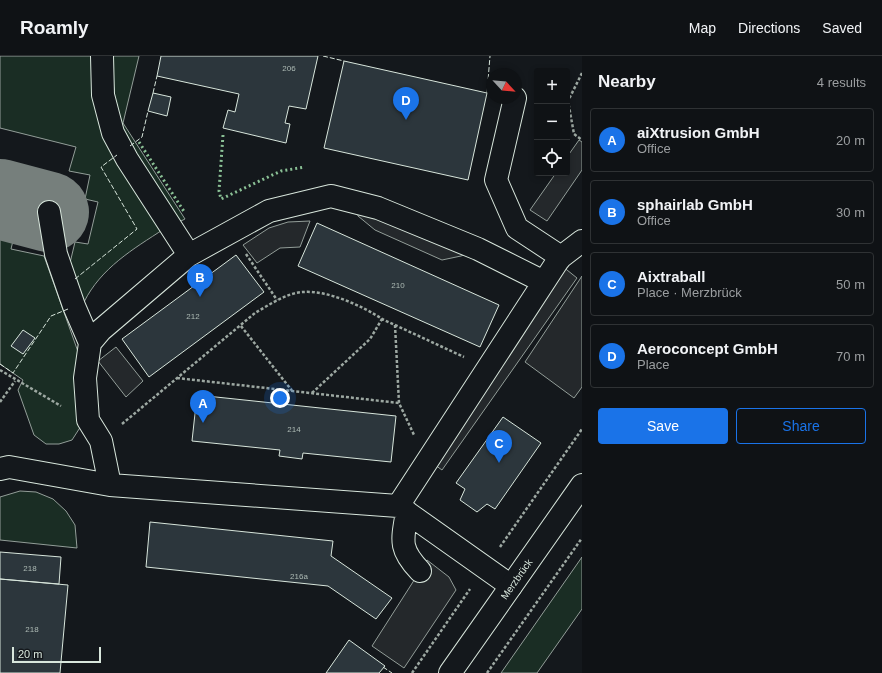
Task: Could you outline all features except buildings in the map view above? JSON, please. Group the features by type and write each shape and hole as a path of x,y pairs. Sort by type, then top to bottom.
{"main road":[{"path":"102,56 103,95 113,133 127,159 189,255"},
{"path":"514,104 496,180 517,228 561,257"},
{"path":"90,343 101,330 189,255 269,211 331,196 378,208 478,249 544,282"},
{"path":"49,212 56,254 74,306 90,343 85,378 88,420 101,441 110,485"},
{"path":"420,571 408,559 403,547 402,509 432,454 544,282 561,257 582,241"},
{"path":"0,469 9,466 110,485 402,509 511,586"},
{"name":"Merzbrück","path":"450,673 582,485"}],"path":[{"path":"582,73 568,101 574,134 582,140"},
{"path":"231,232 277,300"},
{"path":"101,441 255,313 277,300 303,292 335,296 370,310 382,319 488,368"},
{"path":"311,394 370,339 382,319"},
{"path":"395,324 399,403 415,438 432,454"},
{"path":"241,326 294,392"},
{"path":"0,370 15,381 72,413 88,420"},
{"path":"178,378 399,403"},
{"path":"0,402 15,381"},
{"path":"487,673 582,538"}],"green space":[{"path":"0,56 96,56 95,79 164,229 119,260 109,269 99,279 84,302 70,263 75,242 88,244 98,202 85,199 90,175 69,171 76,147 0,128"},
{"path":"110,56 139,56 123,123 185,219 179,222 127,143 116,108"},
{"path":"0,221 17,224 11,249 44,256 82,363 81,426 72,440 59,444 46,444 34,435 18,390 23,380 0,364"},
{"path":"20,491 36,492 53,499 66,511 75,525 77,548 0,540 0,497"},
{"path":"582,557 582,609 537,673 501,673"}],"shaded area":[{"path":"579,140 582,142 582,170 547,221 530,210 554,176 570,176 570,153"},
{"path":"354,202 478,249 461,256 442,260 375,230 358,216"},
{"path":"310,221 300,247 280,248 257,263 243,245 269,228 288,222"},
{"path":"557,262 577,278 442,470 428,460"},
{"path":"582,276 582,387 574,398 525,362"},
{"path":"116,347 143,381 126,397 98,361"},
{"path":"427,560 449,577 456,590 404,668 372,646"}],"taxiway":[{"path":"0,199 49,212"}],"hedge":[{"path":"223,135 219,191 221,199 281,171 305,167"},
{"path":"139,142 185,213"}],"fence":[{"path":"323,56 344,61"},
{"path":"489,68 490,56"},
{"path":"153,93 157,76"},
{"path":"130,146 142,137 148,111"},
{"path":"75,279 137,229 101,167 117,155"},
{"path":"0,364 13,373 51,316 68,309"},
{"path":"383,667 392,673"}],"place":[{"name":"Aeroconcept GmbH","path":"406,120"},
{"name":"sphairlab GmbH","path":"200,297"},
{"name":"aiXtrusion GmbH","path":"203,423"},
{"name":"Aixtraball","path":"499,463"}]}
